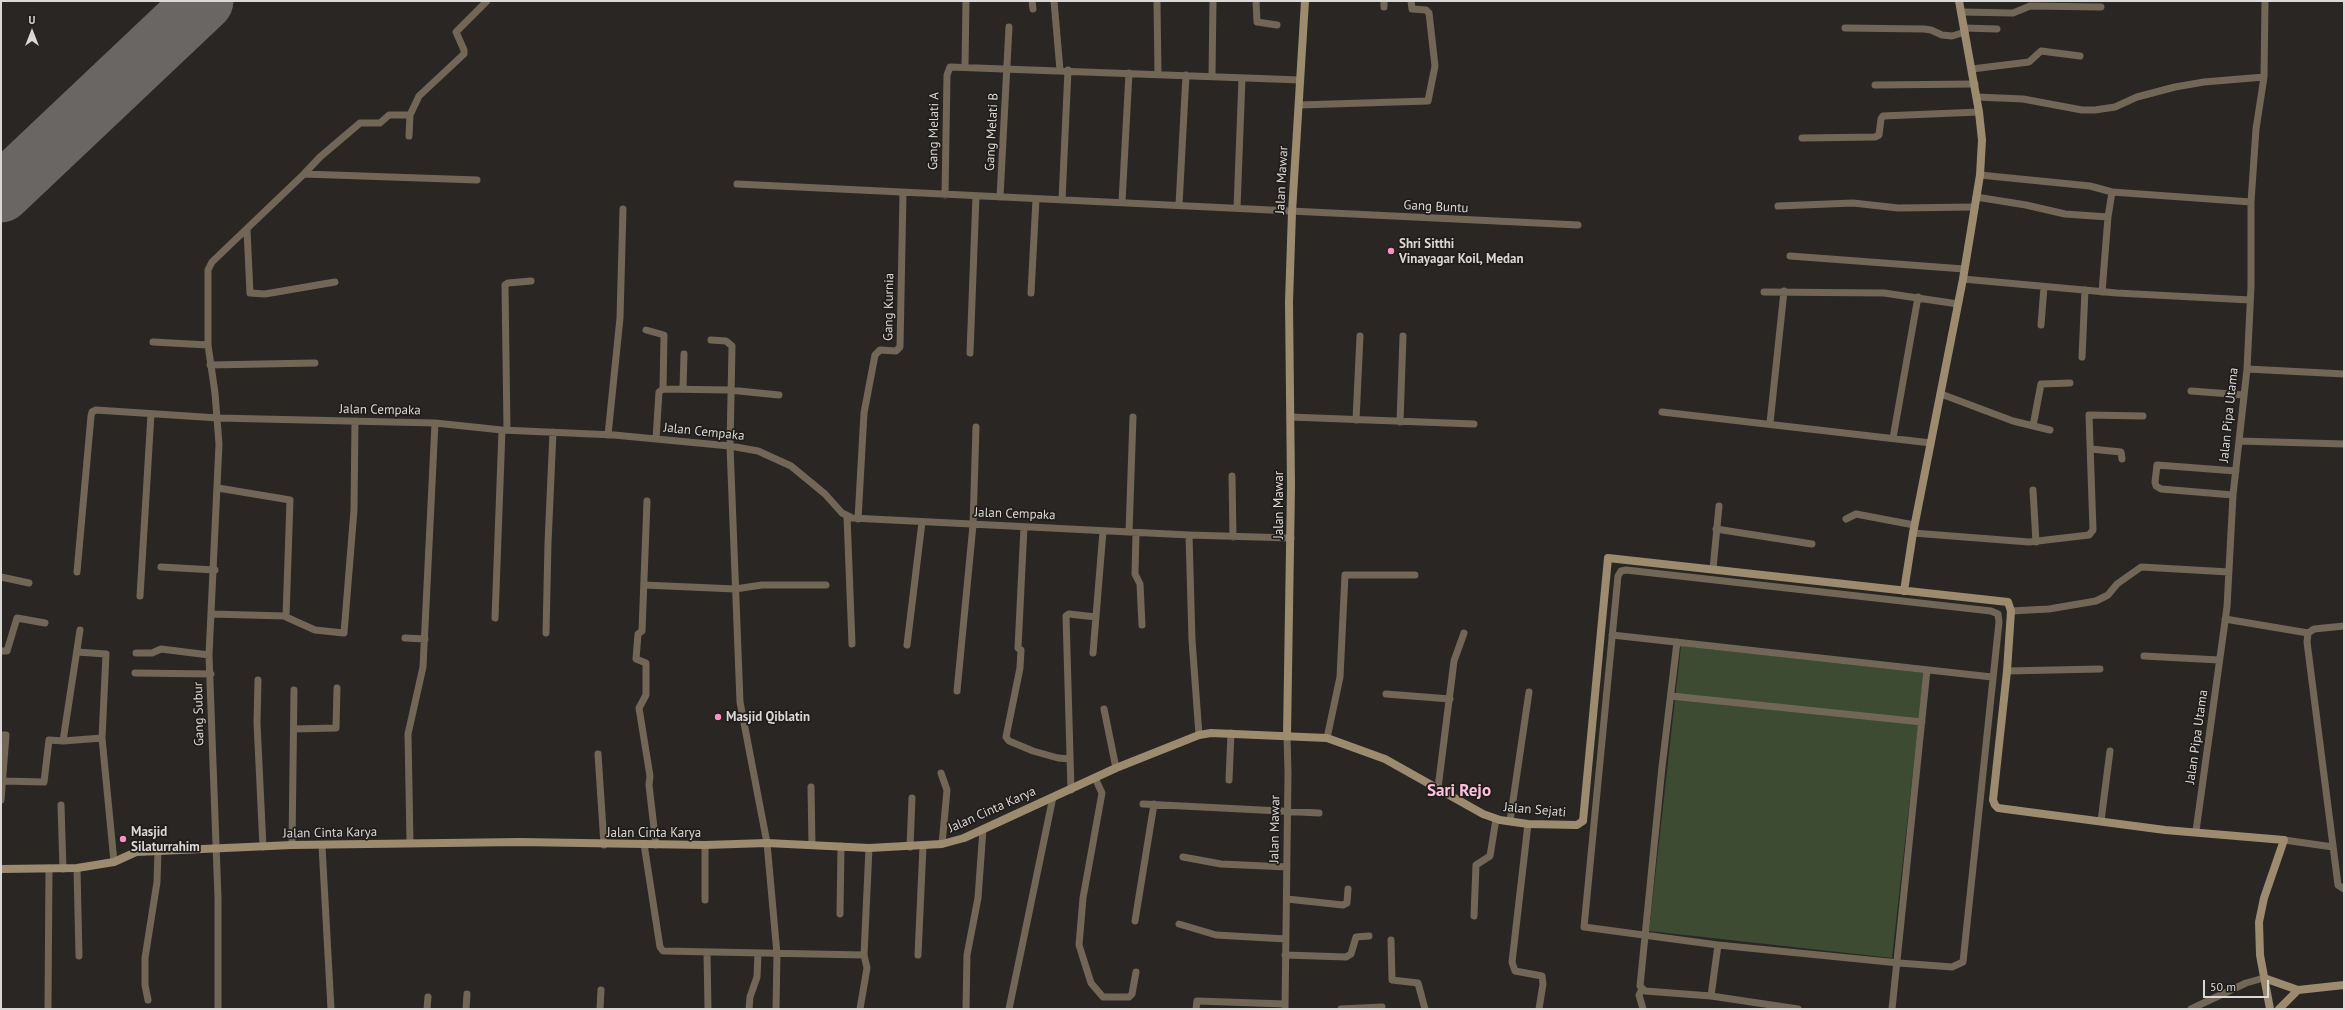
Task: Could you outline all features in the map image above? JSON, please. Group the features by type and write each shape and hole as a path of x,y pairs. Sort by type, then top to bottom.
{"street":[{"path":"410,136 410,115 419,96 464,54 464,50 456,32 487,1"},
{"path":"966,1 965,66 1300,80"},
{"path":"1032,1 1033,9"},
{"path":"1054,1 1060,70"},
{"path":"1157,1 1158,74"},
{"path":"1212,76 1213,1"},
{"path":"1256,1 1257,22 1277,25"},
{"name":"Jalan Mawar","path":"1285,1006 1287,735 1291,538 1289,302 1292,212 1305,1"},
{"path":"1299,105 1428,101 1435,66 1429,13 1426,10 1412,9 1411,1"},
{"path":"1904,591 1914,529 1963,279 1980,175 1982,140 1979,112 1959,1"},
{"name":"Jalan Pipa Utama","path":"2196,831 2225,618 2233,496 2247,369 2250,300 2251,202 2256,129 2264,78 2265,1"},
{"path":"1961,12 2013,13 2030,6 2101,7"},
{"name":"Gang Melati B","path":"1000,197 1009,27"},
{"path":"1845,28 1924,29 1946,36 1965,30 1997,29"},
{"path":"1972,69 2029,62 2043,50 2080,56"},
{"name":"Gang Melati A","path":"946,195 948,68 965,66"},
{"path":"1062,200 1068,70"},
{"path":"1122,202 1128,73"},
{"path":"1179,205 1186,75"},
{"path":"1237,208 1242,78"},
{"path":"1977,97 2023,99 2082,110 2095,110 2115,107 2137,97 2182,86 2204,82 2264,78"},
{"path":"1875,85 1975,84"},
{"path":"1802,138 1875,137 1879,135 1881,119 1883,116 1979,112"},
{"name":"Gang Subur","path":"218,1009 218,898 209,655 215,570 218,488 218,418 208,345 209,265 247,230 320,157 360,123 380,123 389,115 410,115"},
{"path":"304,174 477,180"},
{"path":"1980,175 2090,186 2112,192 2251,202"},
{"name":"Gang Buntu","path":"737,184 1578,225"},
{"path":"2102,292 2108,217 2112,192"},
{"name":"Gang Kurnia","path":"858,519 864,413 875,355 880,350 896,351 900,347 903,193"},
{"path":"970,353 976,196"},
{"path":"1031,293 1036,198"},
{"path":"1976,198 2026,205 2064,214 2108,217"},
{"path":"1778,206 1853,203 1898,208 1975,207"},
{"path":"608,435 620,318 622,209"},
{"path":"247,230 250,293 265,294 335,282"},
{"path":"1790,256 1964,268"},
{"path":"1963,279 2102,292 2250,300"},
{"path":"495,618 505,430 505,286 508,283 531,281"},
{"path":"2041,325 2044,287"},
{"path":"2082,357 2085,290"},
{"path":"1770,423 1784,291"},
{"path":"1764,292 1884,293 1958,304"},
{"path":"1893,438 1918,297"},
{"path":"646,330 664,335 663,389"},
{"path":"1356,420 1360,336"},
{"path":"1400,422 1403,336"},
{"path":"712,340 726,341 732,346 729,390 730,446 740,702 767,843 777,954 776,1009"},
{"path":"153,342 208,345"},
{"path":"683,388 684,354"},
{"path":"210,365 315,363"},
{"path":"2247,369 2344,374"},
{"path":"2033,426 2041,384 2070,383"},
{"path":"656,439 659,392 663,389 683,388 729,390 779,395"},
{"path":"2191,391 2244,395"},
{"path":"1941,394 2013,421 2050,430"},
{"name":"Jalan Cempaka","path":"77,572 92,412 96,410 218,418 435,423 505,430 608,435 730,446 758,451 791,466 847,516 858,519 1103,530 1189,536 1291,538"},
{"path":"1662,412 1770,423 1931,443"},
{"path":"140,596 151,414"},
{"path":"1846,519 1856,514 1914,529 2036,542 2092,533 2089,415 2143,416"},
{"path":"1128,532 1133,417"},
{"path":"1290,417 1474,424"},
{"path":"211,614 285,616 288,619 315,630 344,633 354,510 355,421"},
{"path":"410,843 408,734 423,667 435,423"},
{"path":"956,691 973,525 976,427"},
{"path":"546,633 553,432"},
{"path":"2239,440 2344,444"},
{"path":"2091,449 2121,452 2122,459"},
{"path":"2233,496 2161,489 2156,486 2154,482 2157,465 2236,471"},
{"path":"1232,476 1233,537"},
{"path":"218,488 286,498 291,501 285,616"},
{"path":"2032,490 2036,542"},
{"path":"647,500 642,631 638,634 636,659 646,663 646,695 639,708 650,776 649,786 656,845"},
{"path":"1719,506 1713,569 2006,601 2010,603 2011,610 2007,671 1993,800 1994,805 1998,808 2165,830 2196,831 2284,840 2333,847"},
{"path":"847,516 852,644"},
{"path":"907,645 922,522"},
{"path":"1024,527 1018,648 1021,650 1020,668 1006,737 1009,741 1033,751 1058,758 1070,759"},
{"path":"1716,529 1812,544"},
{"path":"1093,653 1103,530"},
{"path":"1136,533 1135,574 1140,584 1142,626"},
{"path":"1189,536 1192,640 1199,735"},
{"name":"Jalan Sejati","path":"1287,735 1327,738 1385,759 1483,814 1496,819 1528,824 1577,825 1583,820 1608,558 1713,569"},
{"path":"161,567 215,570"},
{"path":"2011,610 2049,609 2096,601 2108,595 2117,584 2141,567 2229,572"},
{"path":"1626,570 1674,575 1995,612 1998,614 1999,622 1992,678 1963,962 1952,968 1718,945 1586,928 1583,924 1618,576 1621,571 1626,570"},
{"path":"1327,738 1340,677 1345,575 1415,575"},
{"path":"1,577 29,583"},
{"path":"644,585 735,589 762,585 826,585"},
{"path":"1071,790 1066,616 1069,614 1096,617"},
{"path":"2225,618 2308,633 2314,629 2344,626"},
{"path":"1,651 7,651 17,619 45,623"},
{"path":"63,741 80,630"},
{"path":"1438,788 1454,661 1464,633"},
{"path":"2308,633 2307,642 2338,885 2344,889"},
{"path":"1612,635 1992,678"},
{"path":"405,638 425,639"},
{"path":"1643,1009 1639,995 1642,989 1645,936 1678,642"},
{"path":"136,653 152,653 162,649 209,655"},
{"path":"77,652 106,654 102,738 110,839 114,862"},
{"path":"2144,656 2219,660"},
{"path":"2007,671 2100,669"},
{"path":"1892,1009 1898,963 1927,670"},
{"path":"135,673 210,674"},
{"path":"258,680 257,723 262,847"},
{"path":"294,729 336,728 337,688"},
{"path":"292,845 294,690"},
{"path":"1510,821 1529,692"},
{"path":"1386,694 1450,699"},
{"path":"1671,696 1922,722"},
{"path":"1104,709 1116,768"},
{"path":"1229,780 1231,733"},
{"name":"Jalan Cinta Karya","path":"1,869 78,868 114,862 132,853 158,850 292,845 322,846 410,843 520,842 604,845 705,845 767,843 870,848 923,846 942,844 964,838 1116,768 1199,735 1231,733 1287,735"},
{"path":"1,734 6,736 1,800"},
{"path":"3,780 44,782 49,740 63,741 102,738"},
{"path":"2101,821 2110,751"},
{"path":"598,754 604,845"},
{"path":"941,773 947,790 942,844"},
{"path":"1095,778 1102,793 1083,898 1079,945 1091,983 1098,994 1103,997 1129,997 1132,994 1136,972"},
{"path":"811,787 812,845"},
{"path":"1009,1009 1052,797"},
{"path":"910,847 912,798"},
{"path":"1143,804 1319,813"},
{"path":"1135,921 1154,804"},
{"path":"61,805 63,869"},
{"path":"1474,916 1476,865 1490,856 1496,819"},
{"path":"1528,824 1512,962 1515,971 1542,976 1543,984 1539,1009"},
{"path":"966,1009 968,955 978,898 983,829"},
{"path":"2270,1009 2260,955 2260,910 2284,840"},
{"path":"644,844 660,948 667,952 864,955"},
{"path":"705,845 705,900"},
{"path":"322,846 331,1009"},
{"path":"840,914 841,846"},
{"path":"918,955 923,846"},
{"path":"860,1009 867,968 864,955 870,848"},
{"path":"148,1000 145,985 146,958 157,882 158,850"},
{"path":"1183,857 1221,864 1286,868"},
{"path":"48,1009 49,868"},
{"path":"78,868 79,956"},
{"path":"1286,899 1343,905 1347,903 1348,889"},
{"path":"1179,924 1216,935 1286,939"},
{"path":"1285,955 1346,957 1352,954 1356,937 1369,936"},
{"path":"1391,940 1392,980 1418,983 1424,1009"},
{"path":"1711,996 1718,945"},
{"path":"707,953 708,1009"},
{"path":"748,1009 750,998 758,977 758,953"},
{"path":"2191,1009 2246,983 2264,978 2298,990 2344,985"},
{"path":"1642,989 1711,996 1763,1007 1798,1009"},
{"path":"600,990 600,1009"},
{"path":"2279,1009 2298,990"},
{"path":"466,1009 467,994"},
{"path":"427,1009 428,997"},
{"path":"1196,1009 1197,1000 1285,1006"},
{"path":"1341,1009 1382,1008"}],"green space":[{"path":"1681,646 1924,673 1892,958 1649,931"}],"runway":[{"path":"1,193 204,1"}],"place":[{"name":"Shri Sitthi Vinayagar Koil, Medan","path":"1391,251"},
{"name":"Masjid Qiblatin","path":"718,717"},
{"name":"Masjid Silaturrahim","path":"123,839"}],"district":[{"name":"Sari Rejo","path":"1459,791"}]}
